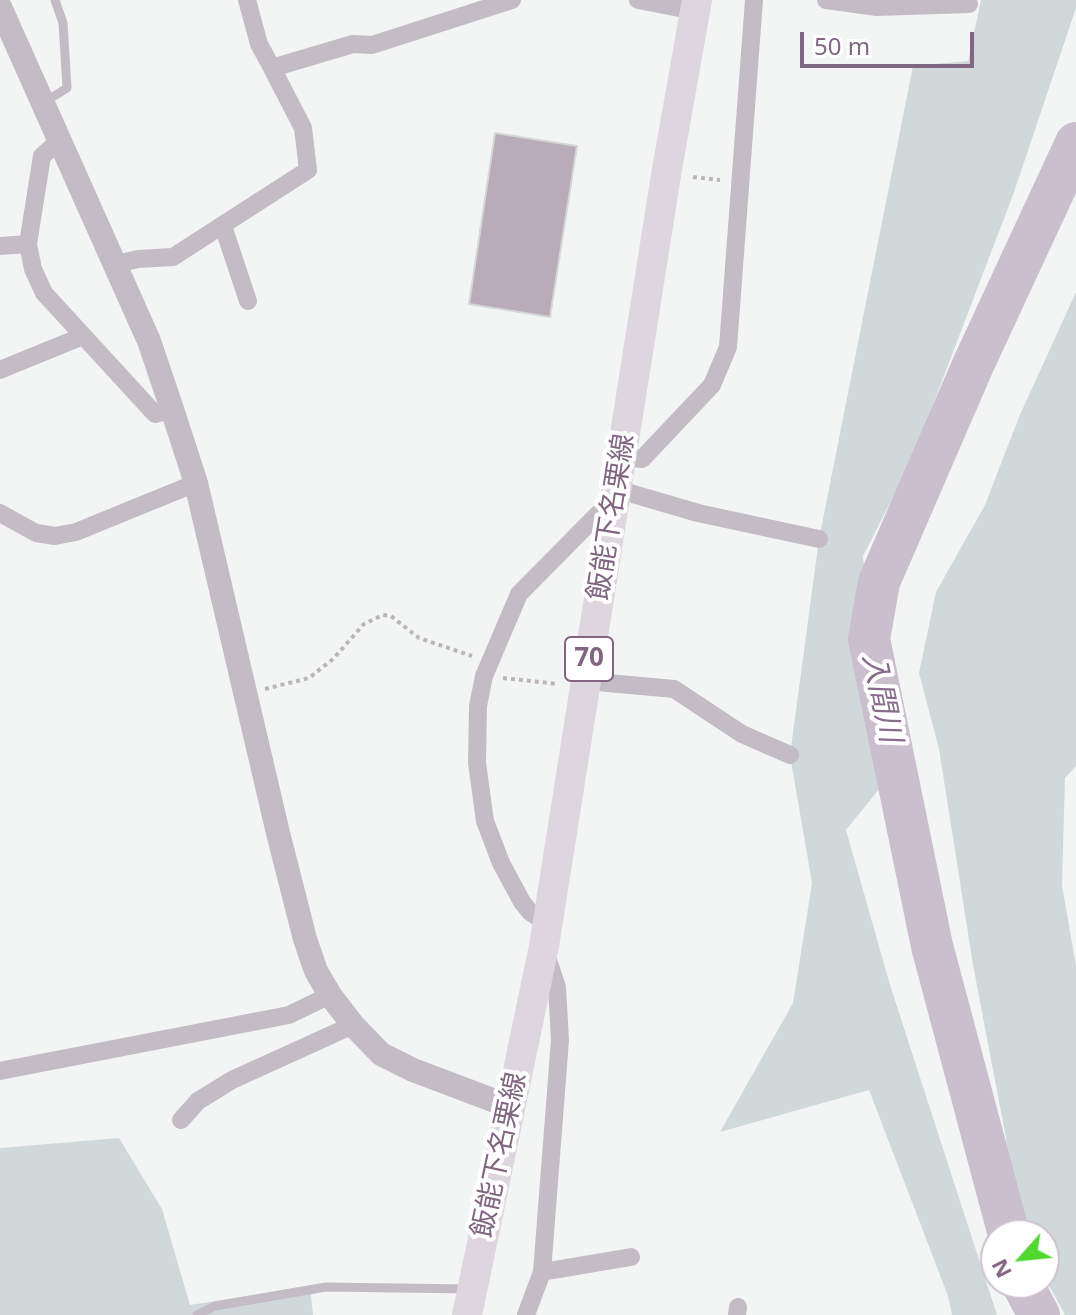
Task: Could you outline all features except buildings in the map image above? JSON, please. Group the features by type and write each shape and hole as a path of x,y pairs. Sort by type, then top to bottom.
{"main road":[{"name":"飯能下名栗線","path":"470,1302 545,935 666,175 696,6"}],"street":[{"path":"116,264 173,257 308,170 303,128 259,44 247,0"},
{"path":"272,68 353,44 372,45 512,0"},
{"path":"638,0 696,6"},
{"path":"622,457 642,459 712,385 728,347 738,181 754,0"},
{"path":"826,0 877,7 969,4"},
{"path":"0,7 149,341 172,409 196,483 305,939 316,971 353,1025 381,1054 413,1070 511,1107"},
{"path":"60,140 42,156 28,244 33,269 44,293 155,414 172,409"},
{"path":"223,226 248,301"},
{"path":"0,246 28,244"},
{"path":"0,370 83,336"},
{"path":"0,513 36,533 55,536 76,532 196,483"},
{"path":"526,1315 542,1272 560,1040 557,987 545,935 522,902 501,863 485,821 477,763 478,706 487,668 519,594 599,513 614,502 698,513 819,539"},
{"path":"585,684 674,689 742,734 790,755"},
{"path":"0,1071 289,1015 330,995"},
{"path":"181,1120 198,1101 232,1080 353,1025"},
{"path":"542,1272 631,1257"}],"lane":[{"path":"43,103 67,88 63,23 55,0"},
{"path":"197,1315 215,1306 326,1287 470,1302"}],"path":[{"path":"666,175 738,181"},
{"path":"247,694 309,678 333,659 364,624 383,615 391,616 419,638 487,668 585,684"}],"shaded area":[{"path":"981,0 1076,0 1076,8 1013,195 911,462 863,556 884,783 846,830 890,985 980,1263 980,1299 992,1299 997,1315 952,1315 948,1296 869,1090 720,1132 793,1003 812,883 790,755 819,539 913,66 968,61"},
{"path":"1076,292 1076,766 1065,778 1062,885 1076,966 1076,1315 1065,1315 1056,1299 1060,1299 1060,1219 1012,1218 1006,1138 973,965 939,749 919,673 936,592 985,505 1019,417"},
{"path":"119,1138 162,1209 190,1305 310,1286 313,1315 0,1315 0,1148"}],"waterway":[{"name":"入間川","path":"1005,1219 932,946 869,639 879,582 973,365 1076,143"},
{"name":"入間川","path":"1030,1299 1039,1315"}]}
